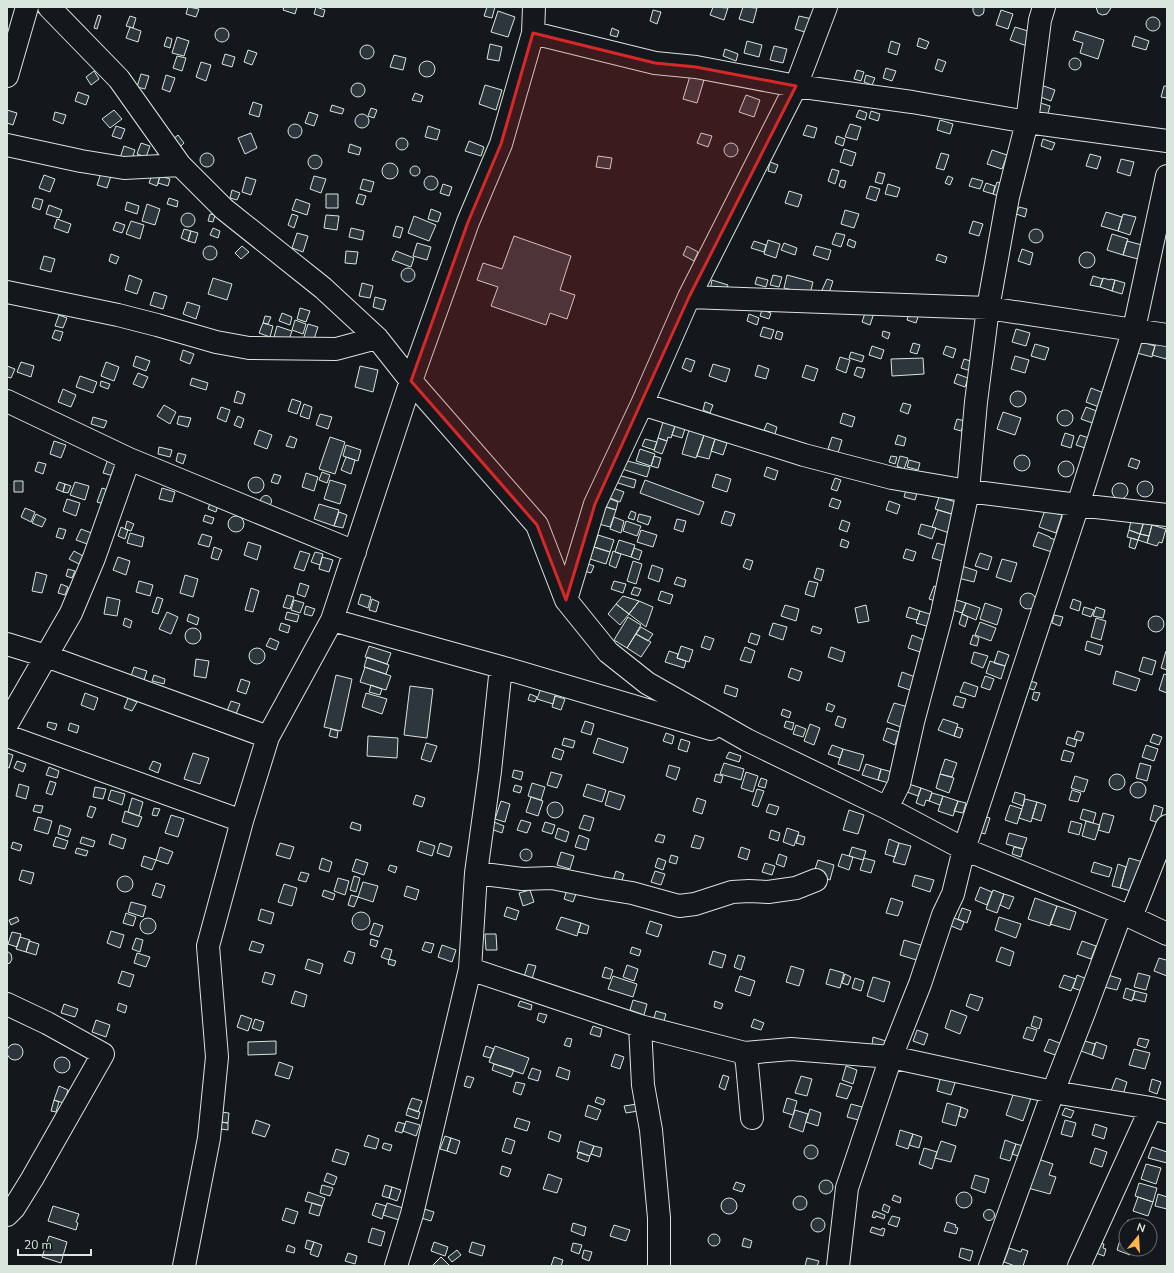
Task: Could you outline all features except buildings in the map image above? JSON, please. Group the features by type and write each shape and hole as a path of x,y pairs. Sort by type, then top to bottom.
{"street":[{"path":"7,76 27,7"},
{"path":"49,7 119,79 180,165 224,209 323,288 377,338 411,381 537,525 566,600 608,652 647,682 747,740 887,808 964,849 1126,915 1167,934"},
{"path":"184,1266 209,1138 217,1057 208,946 242,821 268,737 332,620 411,381 468,222 501,144 533,33 533,7"},
{"path":"566,600 595,504 642,404 689,297 796,86 826,7"},
{"path":"887,808 899,784 913,722 942,613 968,491 976,402 988,308 1008,197 1027,122 1040,20 1044,7"},
{"path":"533,33 655,63 696,67 796,86 912,102 1027,122 1167,141"},
{"path":"7,145 81,161 124,168 180,165"},
{"path":"838,1266 847,1188 891,1057 920,984 943,915 953,894 964,849 1078,506 1134,329 1167,176"},
{"path":"7,292 118,315 216,342 250,348 336,349 377,338"},
{"path":"689,297 988,308 1167,335"},
{"path":"7,401 129,459 355,552"},
{"path":"642,404 804,455 892,478 968,491 1078,506 1167,515"},
{"path":"7,724 71,613 94,558 129,459"},
{"path":"332,620 501,667 747,740"},
{"path":"7,644 46,656 268,737"},
{"path":"396,1266 412,1214 470,969 476,873 490,771 501,667"},
{"path":"7,736 242,821"},
{"path":"990,1266 1053,1092 1085,1010 1126,915 1167,826"},
{"path":"476,873 522,879 552,878 632,893 679,906 695,904 732,892 768,892 796,888 816,880"},
{"path":"470,969 640,1026 745,1053 791,1049 891,1057 1053,1092 1159,1110 1079,1266"},
{"path":"7,1004 47,1023 104,1054 32,1180 14,1208 7,1215"},
{"path":"640,1026 643,1085 651,1130 660,1266"},
{"path":"745,1053 752,1118"}],"highlighted area":[{"path":"533,33 655,63 696,67 796,86 689,297 595,504 566,600 537,525 411,381 468,222 501,144"}]}
